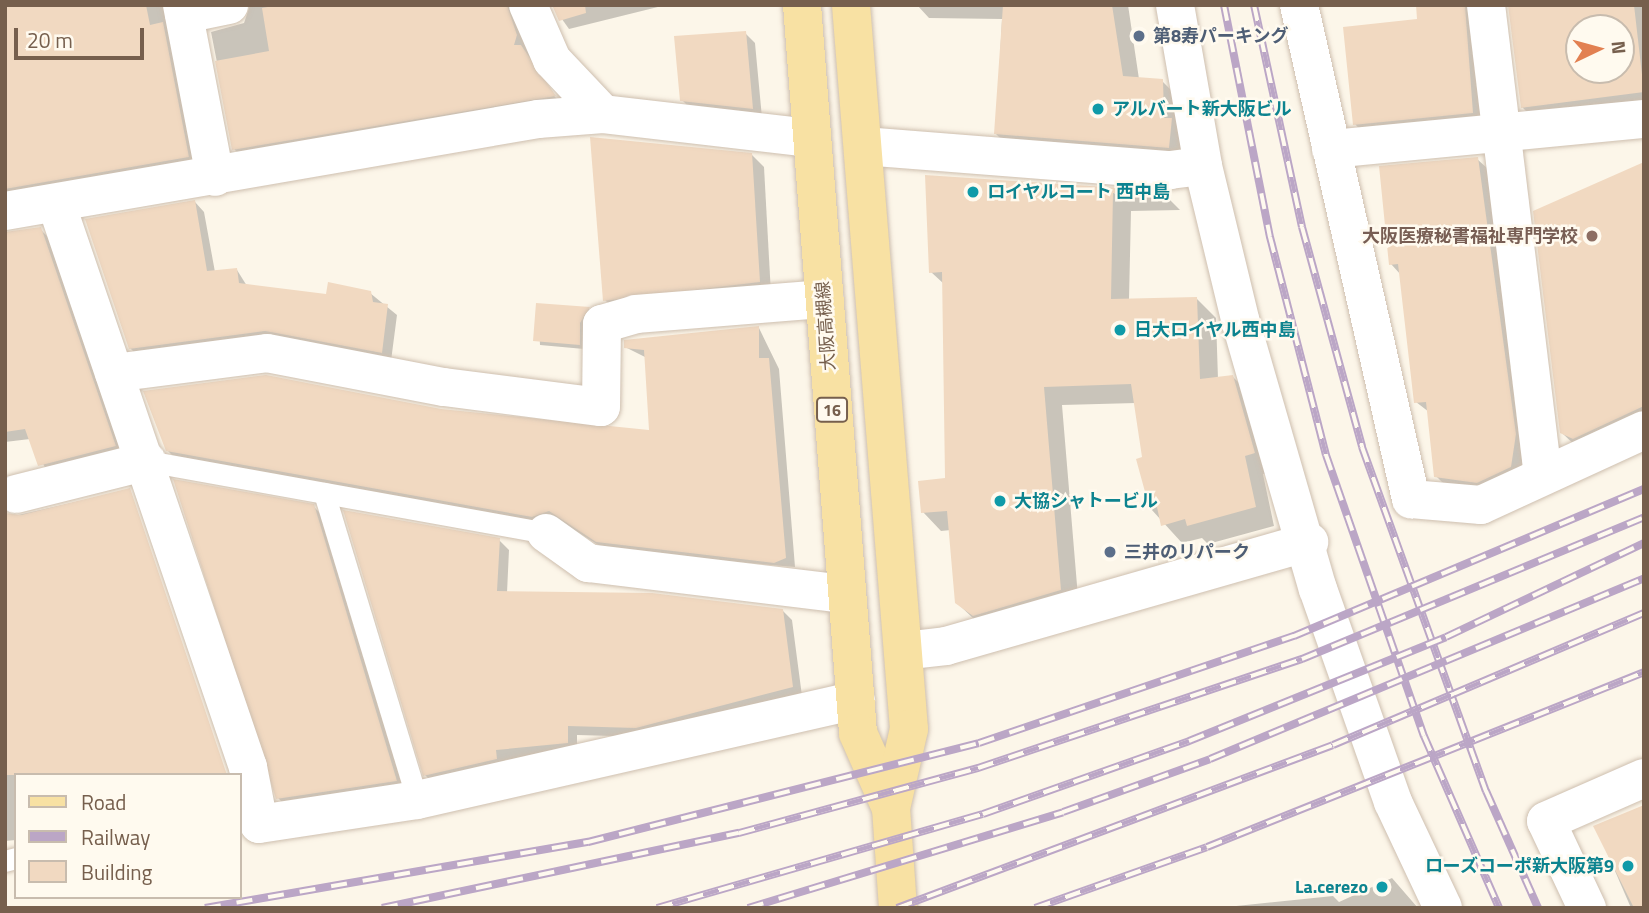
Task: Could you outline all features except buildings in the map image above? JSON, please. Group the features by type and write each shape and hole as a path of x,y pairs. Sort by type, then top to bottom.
{"main road":[{"name":"大阪高槻線","path":"802,5 845,594 858,733 891,807"},
{"name":"大阪高槻線","path":"851,5 909,729 891,807 898,908"}],"street":[{"path":"215,177 183,9 229,5"},
{"path":"528,5 552,60 603,114"},
{"path":"1175,5 1203,166 1241,323 1309,542 1318,589 1393,802 1443,908"},
{"path":"1299,5 1411,499 1481,505 1542,474 1644,430"},
{"path":"1486,5 1542,474"},
{"path":"5,211 57,206 538,119 603,114 812,138"},
{"path":"1331,149 1502,136 1644,118"},
{"path":"863,146 1170,170 1203,166"},
{"path":"57,206 147,461 248,767 250,825 417,800 856,700"},
{"path":"114,373 267,353 444,387 601,407 601,324 636,314 824,299"},
{"path":"11,496 147,461"},
{"path":"546,533 588,563 845,594"},
{"path":"902,651 946,646 1309,542"},
{"path":"1587,908 1546,821 1644,778"}],"lane":[{"path":"147,461 546,533"},
{"path":"324,493 417,800"}],"railway":[{"path":"1224,5 1270,237 1326,455 1424,736 1499,908"},
{"path":"1254,5 1302,227 1362,447 1486,791 1538,908"},
{"path":"205,908 588,842 979,743 1294,636 1644,489"},
{"path":"382,908 739,833 978,768 1302,659 1644,517"},
{"path":"657,908 983,814 1189,741 1446,637 1644,543"},
{"path":"748,908 1063,812 1210,759 1644,578"},
{"path":"897,908 1333,745 1644,613"},
{"path":"1035,908 1207,847 1644,672"}],"place":[{"name":"第8寿パーキング","path":"1139,36"},
{"name":"アルバート新大阪ビル","path":"1098,109"},
{"name":"ロイヤルコート 西中島","path":"973,192"},
{"name":"大阪医療秘書福祉専門学校","path":"1592,236"},
{"name":"日大ロイヤル西中島","path":"1120,330"},
{"name":"大協シャトービル","path":"1000,501"},
{"name":"三井のリパーク","path":"1110,552"},
{"name":"ローズコーポ新大阪第9","path":"1628,866"},
{"name":"La.cerezo","path":"1382,887"}]}
